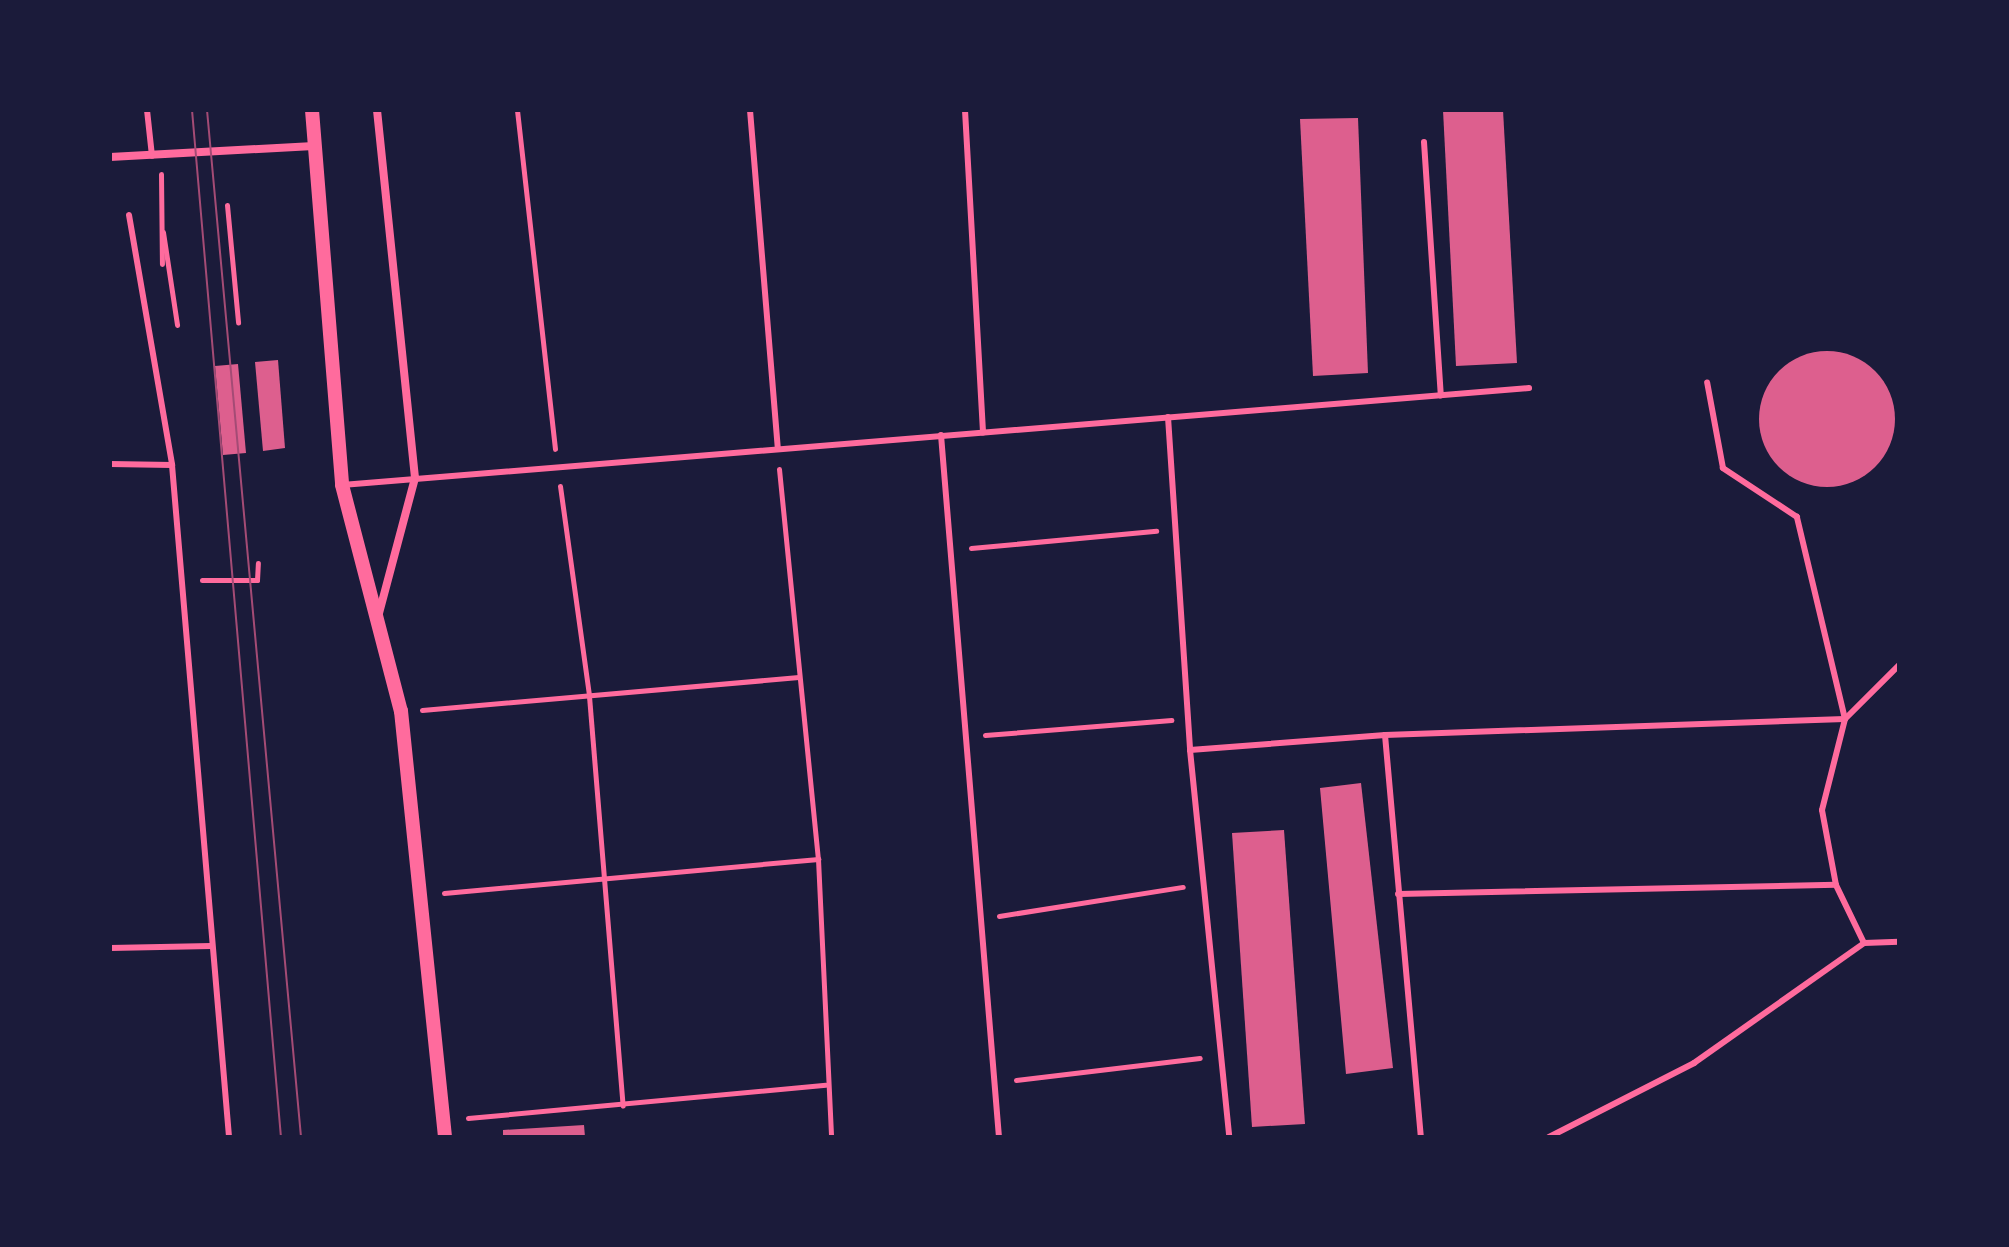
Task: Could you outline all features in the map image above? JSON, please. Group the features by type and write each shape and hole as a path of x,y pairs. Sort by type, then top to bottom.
{"street":[{"path":"312,110 342,485 379,613 401,711 445,1137"},
{"path":"377,110 415,478 379,613"},
{"path":"110,157 314,146"}],"lane":[{"path":"147,110 152,156"},
{"path":"750,110 778,449"},
{"path":"965,110 983,432"},
{"path":"1424,142 1441,395"},
{"path":"129,215 172,465 229,1137"},
{"path":"1707,382 1723,468 1797,517 1845,719 1822,810 1836,885 1864,943"},
{"path":"342,485 1529,388"},
{"path":"1168,417 1190,750 1229,1137"},
{"path":"941,435 999,1137"},
{"path":"110,464 172,465"},
{"path":"1190,750 1385,735 1845,719 1899,665"},
{"path":"1385,735 1421,1137"},
{"path":"1398,894 1836,885"},
{"path":"1549,1137 1694,1063 1864,943 1899,942"},
{"path":"110,948 211,946"}],"path":[{"path":"517,110 557,466 589,696 599,878 623,1106"},
{"path":"227,205 238,322"},
{"path":"159,211 177,325"},
{"path":"778,449 818,859 825,1085 831,1137"},
{"path":"950,550 1176,529"},
{"path":"199,580 257,580 258,563"},
{"path":"401,711 799,677"},
{"path":"966,736 1188,718"},
{"path":"422,895 818,859"},
{"path":"980,919 1204,884"},
{"path":"994,1083 1221,1055"},
{"path":"443,1120 623,1106 825,1085"}],"building":[{"path":"1443,110 1503,110 1517,363 1456,366"},
{"path":"1358,118 1368,373 1313,376 1300,119"},
{"path":"1827,351 1853,356 1875,371 1890,393 1895,419 1890,445 1875,467 1853,482 1827,487 1801,482 1779,467 1764,445 1759,419 1764,393 1779,371 1801,356"},
{"path":"278,360 285,448 263,451 255,362"},
{"path":"238,364 246,453 223,455 215,366"},
{"path":"1361,783 1393,1068 1346,1074 1320,788"},
{"path":"1284,830 1305,1124 1252,1127 1232,833"},
{"path":"584,1125 585,1137 503,1137 503,1130"}],"tram line":[{"path":"192,110 281,1137"},
{"path":"207,110 301,1137"}]}
